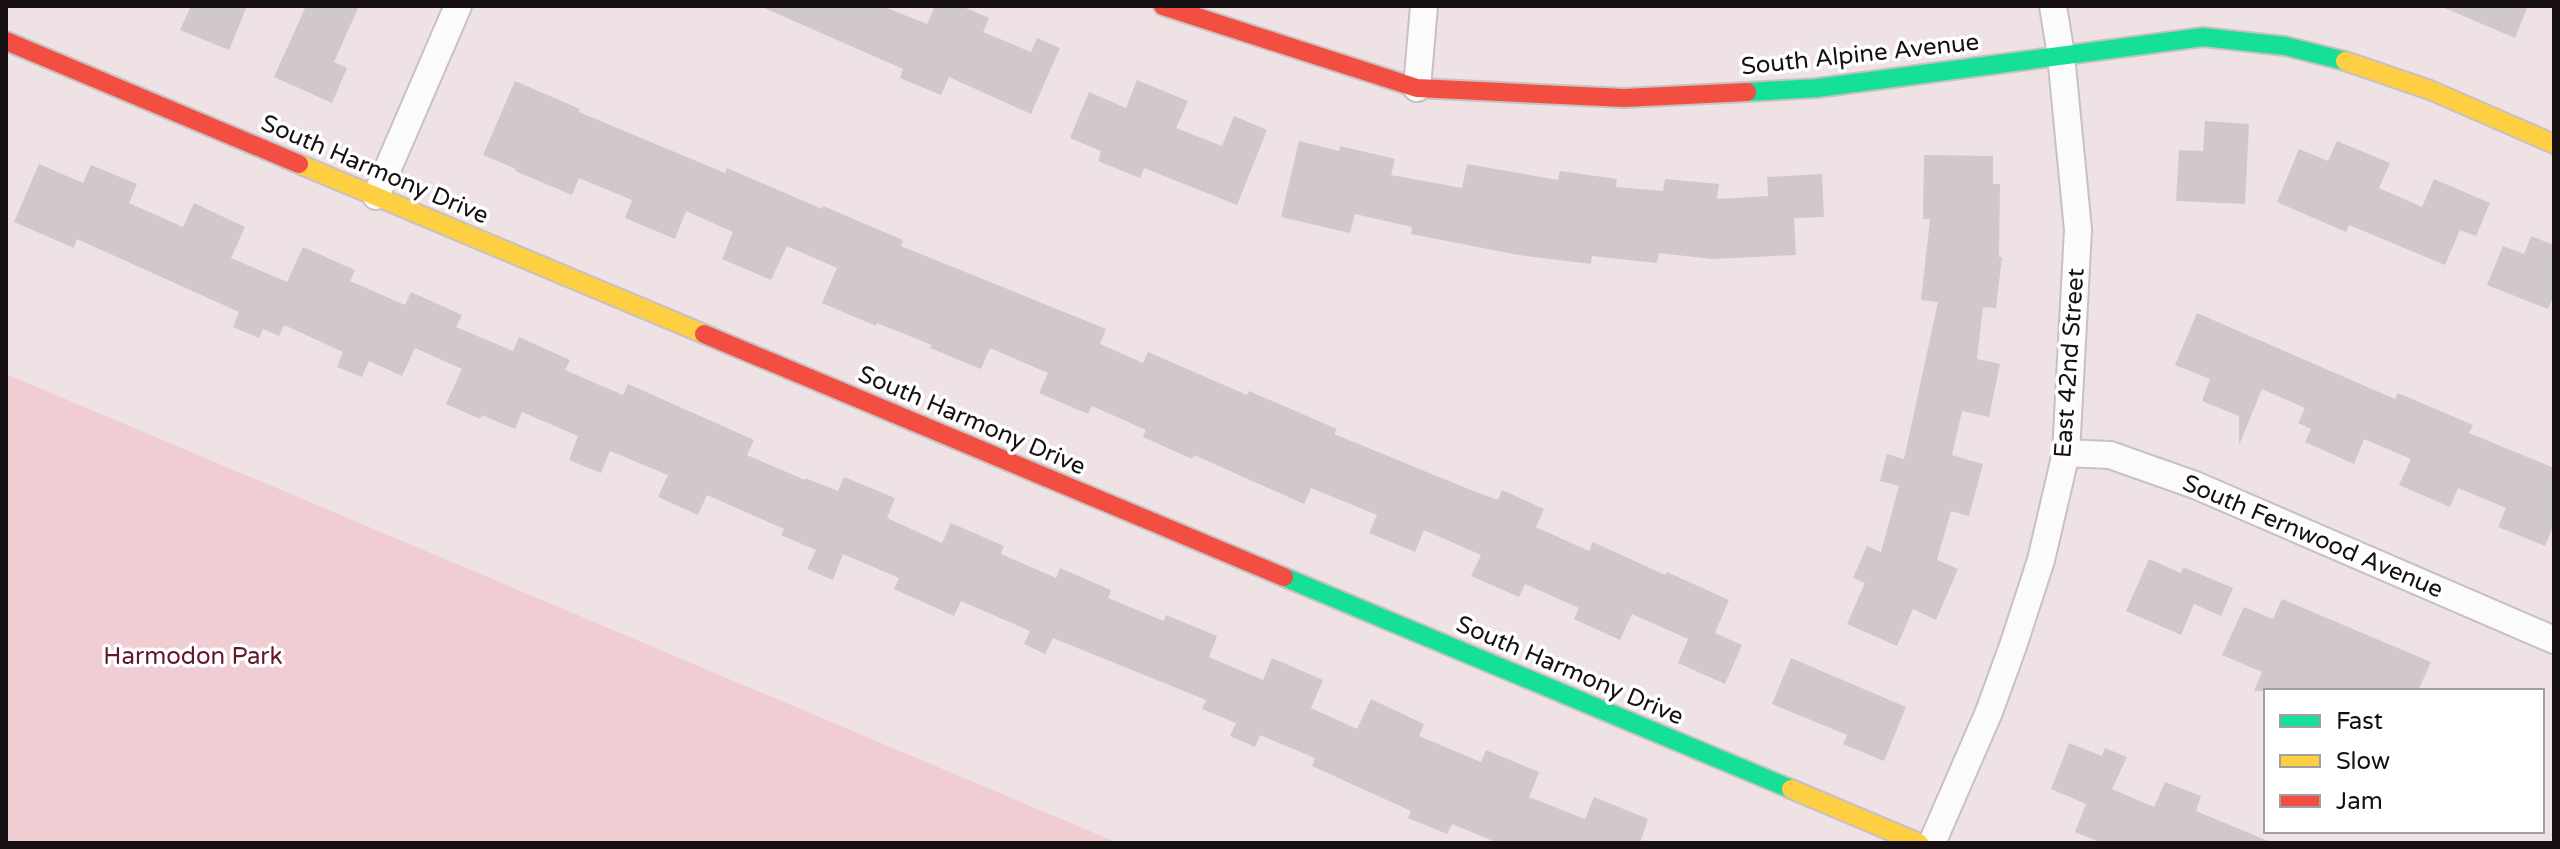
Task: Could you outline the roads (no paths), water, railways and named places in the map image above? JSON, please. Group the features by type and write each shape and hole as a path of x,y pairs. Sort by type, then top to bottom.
{"street":[{"path":"376,196 458,6"},
{"name":"South Alpine Avenue","path":"1163,6 1417,88 1624,98 1817,88 2203,37 2285,46 2361,65 2430,90 2554,144"},
{"path":"1417,88 1424,6"},
{"name":"East 42nd Street","path":"1932,843 1989,712 2013,646 2041,560 2066,453 2078,230 2061,55 2053,6"},
{"name":"South Harmony Drive","path":"6,41 1919,843"},
{"name":"South Fernwood Avenue","path":"2066,453 2110,455 2195,485 2554,640"}],"park label":[{"name":"Harmodon Park","path":"193,656"}]}
